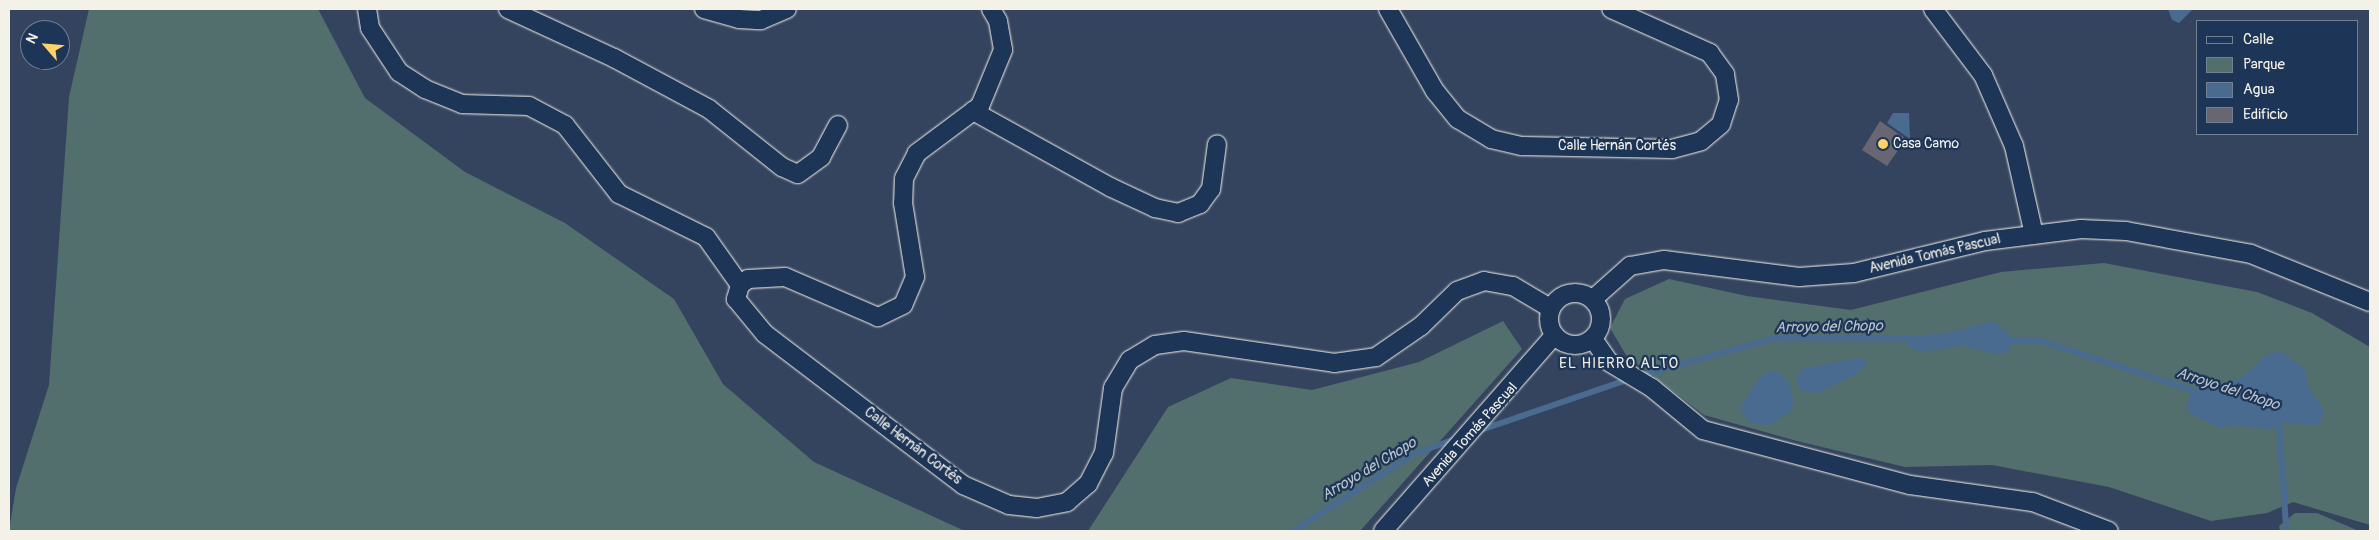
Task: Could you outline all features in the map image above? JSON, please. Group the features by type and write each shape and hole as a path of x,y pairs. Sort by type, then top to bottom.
{"street":[{"path":"367,9 370,28 399,72 462,104 529,106 565,125 619,194 706,237 740,285 748,280 785,277 878,317 903,306 914,278 903,203 904,178 917,154 980,106 1003,50 998,20 990,9"},
{"path":"508,9 614,58 709,109 782,167 798,174 822,157 838,125"},
{"path":"704,9 747,20 762,20 787,9"},
{"name":"Calle Hernán Cortés","path":"1388,9 1435,91 1458,118 1491,139 1522,146 1672,149 1701,141 1721,124 1729,100 1724,74 1710,53 1611,9"},
{"path":"1933,9 1983,76 2014,146 2034,235"},
{"path":"973,111 1110,187 1155,208 1178,213 1200,204 1212,189 1217,144"},
{"name":"Avenida Tomás Pascual","path":"1593,299 1630,266 1664,260 1799,276 1854,273 1985,241 2081,229 2126,231 2251,254 2370,302"},
{"name":"Calle Hernán Cortés","path":"740,285 736,299 766,334 963,485 1009,505 1037,508 1067,502 1088,484 1104,452 1113,388 1130,360 1155,345 1184,341 1334,364 1376,357 1421,326 1457,291 1484,281 1513,286 1550,308"},
{"path":"1578,293 1593,299 1601,312 1600,326 1593,339 1573,346 1554,336 1548,322 1550,308 1562,296 1578,293"},
{"name":"Avenida Tomás Pascual","path":"1383,531 1554,336"},
{"path":"1593,339 1609,362 1652,388 1703,430 1910,485 2033,502 2109,531"}],"green space":[{"path":"89,9 318,9 365,98 465,172 565,223 674,299 723,384 814,462 965,531 9,531 16,488 49,385 69,97"},
{"path":"2104,263 2257,292 2312,313 2370,347 2370,525 2293,502 2267,513 2211,521 2109,487 1992,465 1905,467 1797,441 1704,415 1626,355 1610,328 1625,299 1669,279 1747,296 1851,310 2001,272"},
{"path":"1503,321 1522,349 1360,531 1088,531 1168,407 1231,378 1312,390 1419,362"},
{"path":"2295,513 2317,513 2359,531 2280,531 2279,526"}],"water":[{"path":"2168,9 2193,9 2179,23 2172,20"},
{"path":"1893,113 1909,113 1910,139 1887,123"},
{"path":"1993,321 2012,337 2009,352 1994,354 1963,345 1924,352 1908,347 1909,338 1914,336 1947,333"},
{"path":"2280,351 2304,368 2310,390 2324,410 2318,426 2286,422 2269,429 2232,425 2218,428 2186,411 2190,393 2241,378 2264,356"},
{"path":"1857,358 1865,359 1867,365 1855,375 1819,393 1801,391 1796,381 1801,369"},
{"path":"1768,372 1779,372 1789,382 1794,401 1790,412 1769,425 1750,424 1740,409 1757,380"}],"building":[{"name":"Casa Camo","path":"1880,121 1906,139 1887,166 1862,150"}],"waterway":[{"name":"Arroyo del Chopo","path":"1639,376 1775,338 1915,339"},
{"name":"Arroyo del Chopo","path":"2006,340 2039,340 2201,393"},
{"name":"Arroyo del Chopo","path":"1478,431 1630,379"},
{"name":"Arroyo del Chopo","path":"2279,418 2287,531"},
{"name":"Arroyo del Chopo","path":"1293,531 1414,454 1456,439"}],"place":[{"name":"Casa Camo","path":"1883,144"}],"district":[{"name":"EL HIERRO ALTO","path":"1619,364"}]}
